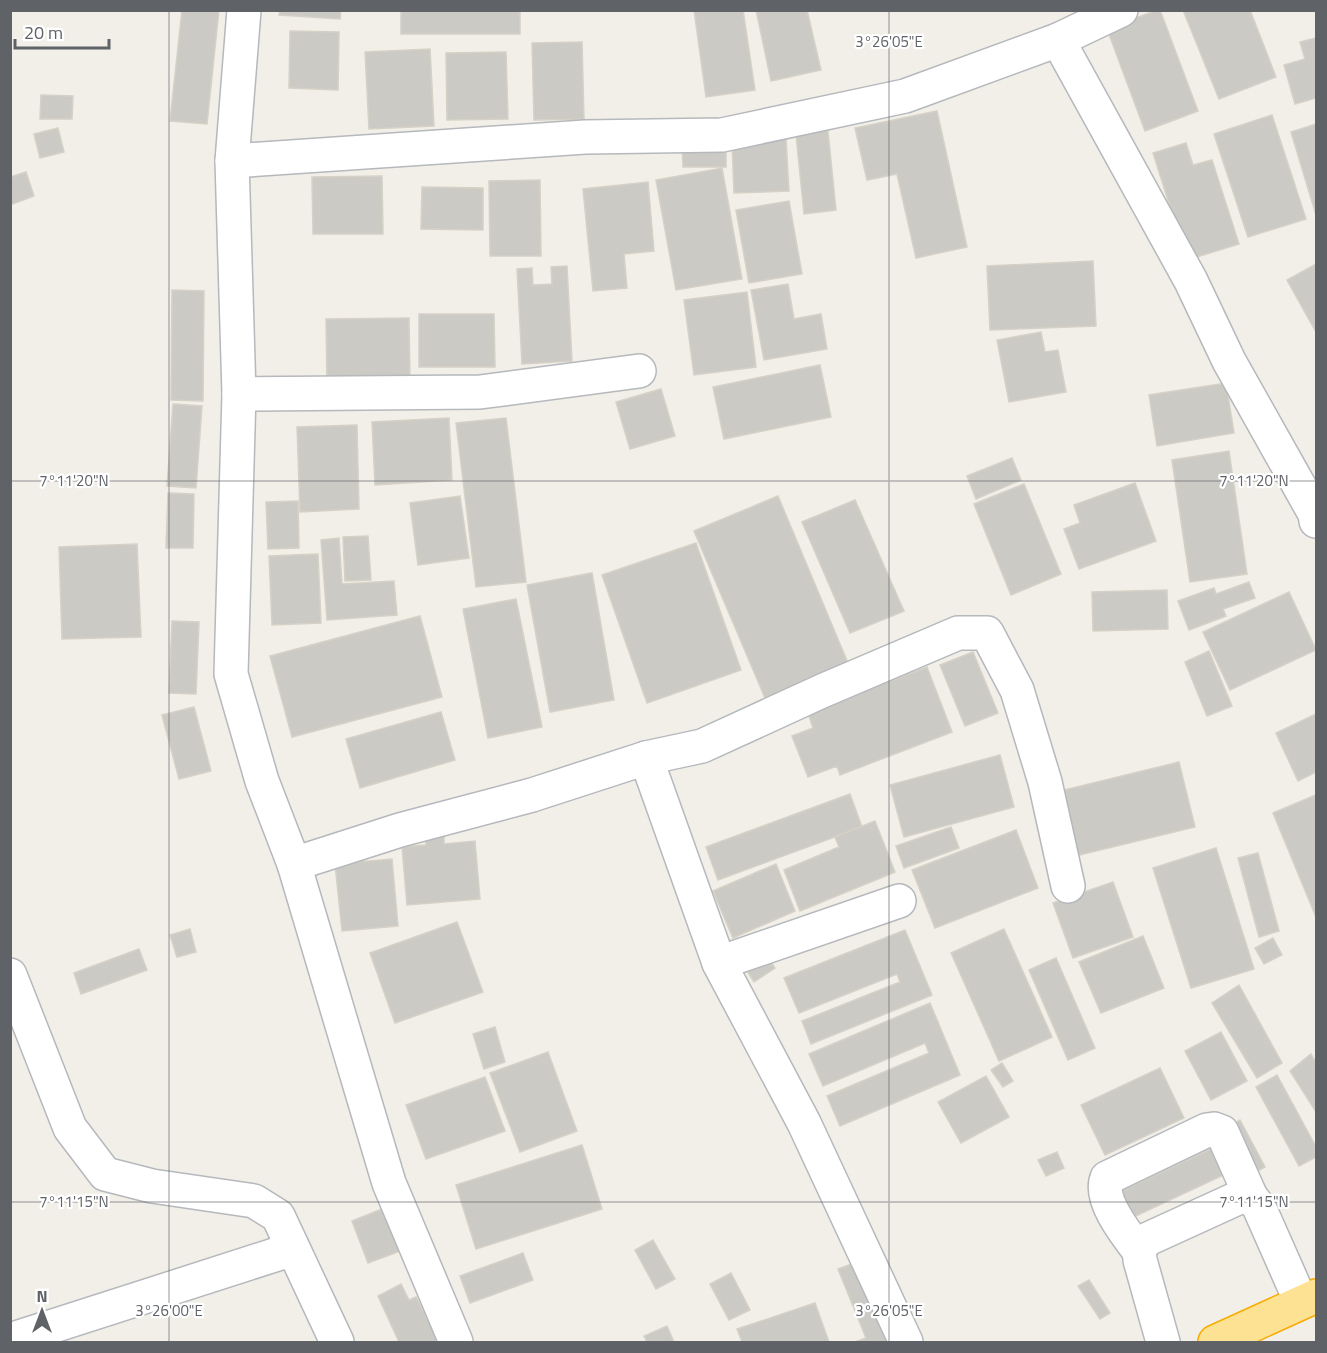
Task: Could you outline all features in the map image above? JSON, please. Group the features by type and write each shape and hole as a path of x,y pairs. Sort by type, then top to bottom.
{"highway":[{"path":"1215,1342 1309,1299"}],"street":[{"path":"244,10 232,161 239,394 231,674 262,781 294,864 389,1183 456,1342"},
{"path":"232,161 585,137 722,135 905,96 1058,40 1121,10"},
{"path":"1058,40 1191,281 1229,361 1317,521"},
{"path":"239,394 480,392 639,371"},
{"path":"294,864 400,830 532,795 646,758 702,746 822,691 958,633 987,633 1017,690 1045,782 1068,886"},
{"path":"646,758 718,963 804,1124 906,1342"},
{"path":"718,963 899,901"},
{"path":"10,975 70,1128 105,1174 152,1186 254,1201 278,1216 337,1342"},
{"path":"1163,1342 1139,1251 1122,1229 1104,1190 1107,1179 1207,1130 1214,1129 1222,1132 1251,1197 1259,1207 1309,1299"},
{"path":"1139,1251 1148,1239 1240,1197 1251,1197"},
{"path":"10,1340 294,1249"}],"building":[{"path":"182,10 219,10 207,124 170,121"},
{"path":"280,10 341,10 340,19 279,15"},
{"path":"401,10 520,10 520,34 401,34"},
{"path":"694,10 743,10 755,90 706,97"},
{"path":"756,10 807,10 821,70 771,81"},
{"path":"1160,10 1198,111 1145,131 1107,29"},
{"path":"1183,10 1250,10 1276,77 1219,99"},
{"path":"290,31 339,32 338,90 289,88"},
{"path":"1316,38 1316,98 1295,104 1284,65 1305,59 1300,42"},
{"path":"582,42 584,119 534,120 532,43"},
{"path":"430,49 434,126 369,129 365,52"},
{"path":"506,52 508,119 447,120 446,53"},
{"path":"41,95 73,96 72,119 40,119"},
{"path":"937,111 967,247 916,258 897,174 867,180 855,128"},
{"path":"1272,115 1306,219 1248,237 1214,134"},
{"path":"827,122 836,210 804,214 795,125"},
{"path":"1316,124 1316,215 1291,132"},
{"path":"58,128 64,152 40,158 34,134"},
{"path":"786,139 789,191 734,193 732,141"},
{"path":"1186,143 1193,165 1212,160 1239,244 1187,260 1153,153"},
{"path":"682,144 726,144 726,167 683,167"},
{"path":"722,168 742,279 676,290 656,180"},
{"path":"26,172 34,196 10,205 10,177"},
{"path":"382,176 383,234 313,234 312,177"},
{"path":"540,180 541,256 490,256 489,181"},
{"path":"648,182 654,251 624,254 627,288 593,291 583,189"},
{"path":"422,187 483,188 483,230 421,229"},
{"path":"789,201 802,274 749,283 736,210"},
{"path":"1093,261 1096,326 990,330 987,266"},
{"path":"1316,264 1316,332 1287,280"},
{"path":"567,266 572,361 522,364 517,269 532,268 533,285 552,284 551,267"},
{"path":"788,284 794,319 821,314 827,349 764,360 751,290"},
{"path":"172,290 204,291 203,401 171,400"},
{"path":"747,292 756,367 694,375 684,300"},
{"path":"419,314 494,314 495,367 419,367"},
{"path":"409,318 410,382 327,383 326,319"},
{"path":"1041,332 1045,352 1058,350 1066,392 1009,402 997,340"},
{"path":"820,365 831,417 724,439 713,387"},
{"path":"1226,383 1234,433 1157,446 1149,395"},
{"path":"661,389 675,436 630,449 616,402"},
{"path":"173,404 202,406 196,488 167,486"},
{"path":"449,418 452,480 375,485 372,422"},
{"path":"506,418 526,582 476,587 456,423"},
{"path":"357,425 359,509 300,512 297,427"},
{"path":"1229,451 1247,574 1190,582 1172,460"},
{"path":"1012,458 1021,480 976,499 967,476"},
{"path":"1135,483 1156,541 1079,569 1064,529 1080,523 1074,505"},
{"path":"1024,484 1061,574 1011,595 974,504"},
{"path":"168,493 194,494 193,548 166,548"},
{"path":"460,496 469,558 418,565 410,503"},
{"path":"778,496 848,663 765,698 694,531"},
{"path":"855,500 904,611 850,633 802,522"},
{"path":"298,501 299,548 268,549 266,502"},
{"path":"368,536 371,580 345,581 343,537"},
{"path":"339,538 342,584 394,581 397,615 327,620 321,540"},
{"path":"696,543 741,670 647,703 602,575"},
{"path":"137,544 141,637 62,639 59,547"},
{"path":"318,554 321,623 272,625 269,556"},
{"path":"592,573 614,700 550,712 527,585"},
{"path":"1249,582 1255,598 1223,609 1226,616 1189,630 1178,601 1214,588 1216,594"},
{"path":"1167,590 1168,629 1093,631 1092,592"},
{"path":"1289,592 1316,650 1230,690 1203,632"},
{"path":"516,599 542,727 488,738 463,609"},
{"path":"420,616 442,697 292,737 270,656"},
{"path":"172,621 199,622 196,694 169,693"},
{"path":"1209,651 1232,706 1207,716 1185,662"},
{"path":"973,652 998,713 965,726 940,665"},
{"path":"927,667 952,732 840,775 837,766 808,777 792,736 813,728 808,713"},
{"path":"194,707 211,771 179,779 162,715"},
{"path":"441,712 455,760 360,788 346,739"},
{"path":"1316,714 1316,772 1298,781 1276,733"},
{"path":"1000,755 1014,807 904,837 890,785"},
{"path":"1179,762 1195,827 1071,857 1056,792"},
{"path":"850,794 862,827 718,880 706,847"},
{"path":"1316,795 1316,917 1273,813"},
{"path":"875,821 895,872 800,911 784,870 839,847 835,837"},
{"path":"951,827 959,848 904,868 896,846"},
{"path":"1016,830 1038,888 935,928 912,870"},
{"path":"444,834 444,844 475,841 480,899 407,905 402,847 426,845 426,835"},
{"path":"1216,848 1254,969 1191,988 1153,868"},
{"path":"1258,853 1279,931 1259,937 1238,858"},
{"path":"392,859 398,926 342,931 335,864"},
{"path":"776,864 795,911 733,938 713,891"},
{"path":"1113,882 1133,937 1073,958 1053,903"},
{"path":"457,922 483,992 395,1023 370,953"},
{"path":"190,929 196,952 177,957 170,935"},
{"path":"1004,929 1052,1037 999,1061 951,953"},
{"path":"905,930 932,995 811,1044 802,1021 900,982 897,974 799,1013 784,978"},
{"path":"1143,936 1164,988 1101,1013 1079,962"},
{"path":"1273,938 1282,955 1264,964 1255,948"},
{"path":"139,949 147,970 81,994 74,973"},
{"path":"765,954 775,968 754,982 745,968"},
{"path":"1056,958 1095,1048 1068,1060 1029,970"},
{"path":"1239,985 1282,1063 1257,1078 1212,1003"},
{"path":"930,1003 960,1075 840,1126 827,1096 929,1053 925,1043 823,1086 809,1054"},
{"path":"495,1027 505,1062 484,1069 473,1034"},
{"path":"1221,1032 1247,1081 1211,1100 1185,1051"},
{"path":"548,1052 577,1131 520,1152 490,1073"},
{"path":"1311,1054 1316,1063 1316,1112 1290,1071"},
{"path":"1002,1063 1013,1081 1003,1087 991,1070"},
{"path":"1160,1068 1184,1118 1105,1155 1081,1105"},
{"path":"1277,1075 1316,1147 1316,1157 1299,1166 1256,1087"},
{"path":"986,1076 1009,1117 961,1143 938,1102"},
{"path":"485,1077 505,1131 426,1159 406,1105"},
{"path":"1240,1120 1265,1167 1256,1172 1230,1126"},
{"path":"582,1145 602,1209 476,1249 456,1185"},
{"path":"1217,1146 1230,1172 1125,1221 1113,1195"},
{"path":"1057,1152 1064,1168 1046,1176 1038,1160"},
{"path":"387,1207 403,1250 368,1263 352,1221"},
{"path":"653,1240 675,1279 656,1289 635,1250"},
{"path":"523,1253 533,1280 470,1303 460,1276"},
{"path":"860,1261 900,1342 855,1342 866,1338 838,1269"},
{"path":"731,1273 750,1310 729,1320 710,1284"},
{"path":"1089,1280 1110,1313 1100,1319 1078,1286"},
{"path":"401,1284 409,1300 416,1297 438,1340 399,1342 378,1296"},
{"path":"815,1303 829,1342 742,1342 737,1329"},
{"path":"667,1326 674,1342 647,1342 644,1336"}]}
